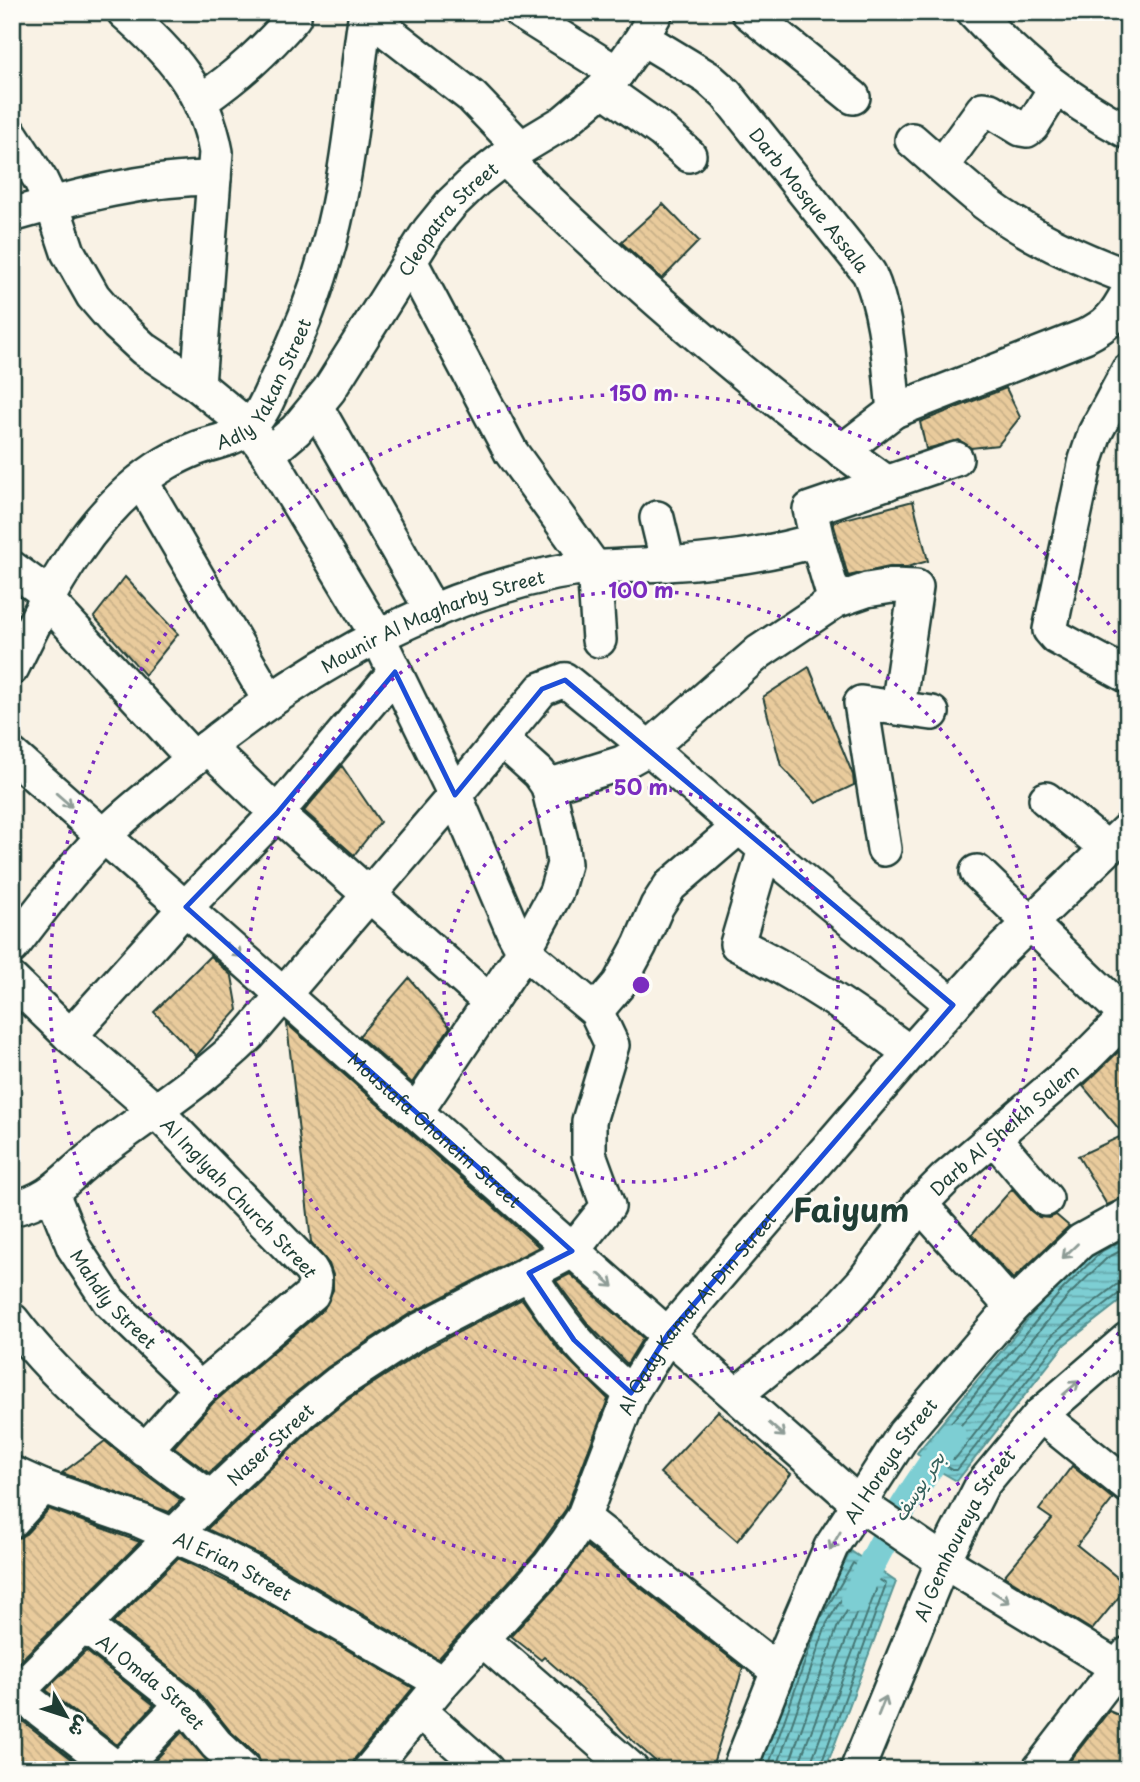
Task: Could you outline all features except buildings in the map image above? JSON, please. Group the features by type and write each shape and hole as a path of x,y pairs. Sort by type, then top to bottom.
{"street":[{"path":"124,12 148,32 177,65 201,100 211,125 216,152 198,386"},
{"path":"520,12 610,81 689,155"},
{"path":"748,12 853,97"},
{"path":"974,12 1055,89 1128,132"},
{"path":"366,13 472,97 512,153 618,267 842,451 887,483"},
{"name":"Adly Yakan Street","path":"12,668 47,597 83,542 109,509 167,463 195,449 237,435 257,418 290,355 312,300 330,243 343,185 366,13"},
{"path":"201,100 236,77 267,49 294,17"},
{"name":"Cleopatra Street","path":"268,454 316,407 429,232 451,204 476,180 512,153 564,122 610,81 649,25"},
{"name":"Darb Mosque Assala","path":"649,25 726,94 869,272 882,310 894,411"},
{"path":"942,166 983,109 990,110 1027,130 1055,89"},
{"path":"12,136 40,179 52,204 68,253 93,296 117,324 144,349 198,386 249,427 268,454 377,635 455,795 524,951 596,1012 612,1045 589,1121 589,1154 608,1206 572,1251"},
{"path":"912,140 986,203 1018,225 1081,259 1128,277"},
{"path":"12,215 169,179 214,178"},
{"path":"410,261 511,452 594,567 599,640"},
{"path":"842,451 894,411 1085,337 1106,325 1117,314 1128,292"},
{"path":"1128,371 1107,408 1086,460 1050,626 1055,637 1128,677"},
{"path":"316,407 433,612"},
{"path":"835,601 810,509 956,459"},
{"path":"141,481 270,701"},
{"path":"657,518 668,564"},
{"name":"Mounir Al Magharby Street","path":"12,947 104,835 201,752 270,701 377,635 477,594 526,579 594,567 668,564 752,556 817,540"},
{"path":"13,570 47,597 201,752 277,813 490,1002"},
{"path":"548,786 622,763 649,748 759,652 835,601 867,590 892,586 916,587 898,707"},
{"path":"70,1036 186,907 277,813 395,672"},
{"path":"12,1209 33,1203 52,1193 94,1156 223,1061 455,795 542,689 565,681 649,748 765,849 953,1005"},
{"path":"884,849 861,703 932,713"},
{"path":"416,1112 524,951 556,892 564,864 548,786 539,773 501,739"},
{"name":"Moustafa Ghoneim Street","path":"12,755 858,1503 943,1561"},
{"path":"1046,799 1117,838"},
{"path":"596,1012 618,984 640,945 657,906 670,886 739,827"},
{"name":"Al Qady Kamal Al Din Street","path":"370,1770 442,1683 549,1566 583,1518 631,1394 668,1334 953,1005 1030,921 1117,838"},
{"path":"765,849 737,944 787,969 835,999 910,1053"},
{"path":"977,872 1127,1016"},
{"name":"Al Inglyah Church Street","path":"12,980 70,1036 156,1111 315,1277 312,1294 200,1389 145,1450"},
{"name":"Darb Al Sheikh Salem","path":"737,1394 831,1317 848,1300 920,1204 945,1179 1079,1063 1127,1016"},
{"path":"994,1138 1046,1199"},
{"name":"Mahdly Street","path":"52,1193 74,1248 109,1301 200,1389"},
{"path":"920,1204 1012,1307"},
{"name":"Al Horeya Street","path":"739,1770 831,1547 904,1434 1012,1307 1081,1241 1128,1215"},
{"name":"Naser Street","path":"14,1693 211,1498 301,1413 338,1383 418,1331 572,1251"},
{"path":"529,1273 550,1309 574,1340 631,1394"},
{"path":"12,1320 50,1367 77,1394 145,1450 211,1498"},
{"name":"Al Gemhoureya Street","path":"857,1770 943,1561 982,1485 1040,1415 1128,1339"},
{"path":"1040,1415 1128,1486"},
{"name":"Al Erian Street","path":"12,1473 174,1535 255,1574 442,1683"},
{"path":"12,1521 43,1487"},
{"path":"583,1518 778,1671"},
{"path":"943,1561 1124,1665 1039,1770"},
{"name":"Al Omda Street","path":"84,1625 183,1703 216,1744 244,1770"},
{"path":"482,1639 632,1770"},
{"path":"14,1693 119,1770 183,1703"},
{"path":"420,1710 487,1770"}],"highlighted area":[{"path":"395,672 455,795 542,689 565,680 953,1005 668,1334 631,1393 574,1340 529,1273 572,1251 186,907 277,813"}],"water":[{"path":"1128,1229 1128,1295 1065,1344 957,1481 929,1465 917,1453 1057,1284 1098,1246"},
{"path":"851,1551 896,1582 825,1770 759,1770 813,1616"}],"waterway":[{"name":"بحر يوسف","path":"855,1599 899,1514 952,1436"}],"district":[{"name":"Faiyum","path":"851,1209"}]}
